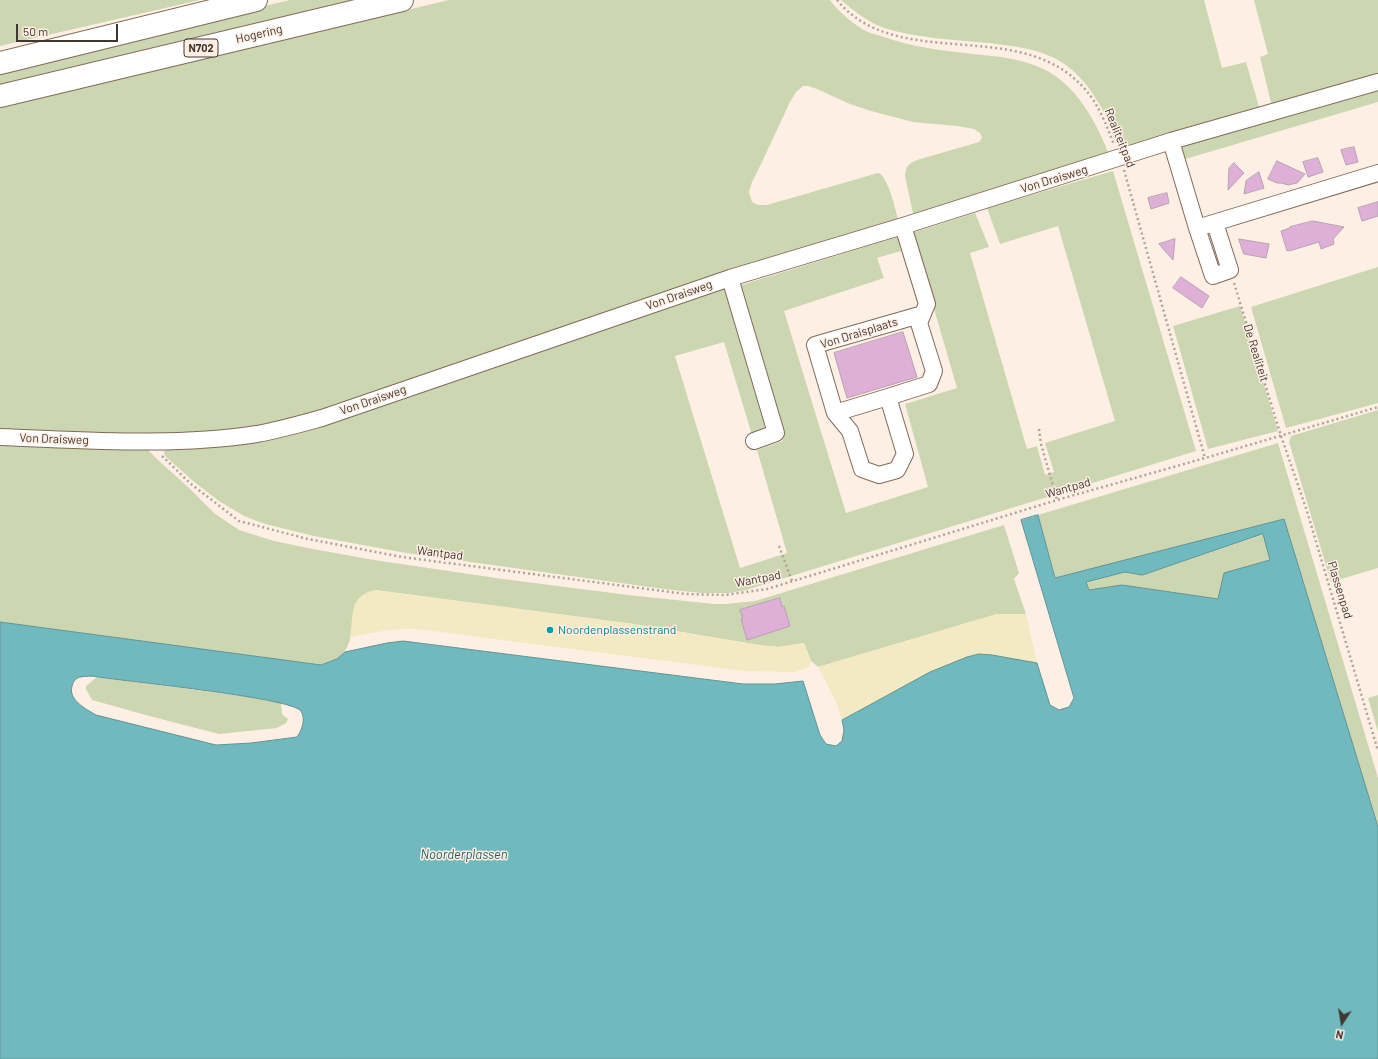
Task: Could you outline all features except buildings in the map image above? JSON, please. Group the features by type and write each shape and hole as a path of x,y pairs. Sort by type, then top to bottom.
{"highway":[{"path":"0,63 256,0"},
{"name":"Hogering","path":"0,96 402,0"}],"street":[{"name":"Von Draisweg","path":"0,436 158,442 214,439 257,434 286,428 322,418 730,278 903,226 1171,142 1378,82"},
{"path":"1171,142 1213,276 1230,270 1215,223"},
{"path":"1197,228 1378,173"},
{"path":"835,413 929,384 934,371 919,322 927,304 903,226"},
{"path":"730,278 776,433 754,441"},
{"name":"Von Draisplaats","path":"888,397 905,454 897,470 879,475 862,469 850,430 835,413 815,345 923,314"}],"path":[{"name":"Realiteitpad","path":"837,0 863,23 874,29 890,34 909,38 1015,50 1038,57 1064,70 1082,86 1092,98 1101,112 1121,158 1205,458"},
{"name":"De Realiteit","path":"1230,270 1281,436"},
{"name":"Wantpad","path":"158,442 158,450 162,457 191,484 239,521 308,539 402,557 686,594 725,595 767,589 1057,500 1378,407"},
{"path":"1039,429 1041,444 1057,500"},
{"name":"Plassenpad","path":"1281,436 1307,511 1378,750"},
{"path":"779,546 792,581"}],"green space":[{"path":"0,0 200,0 0,46"},
{"path":"290,0 362,0 0,85 0,70"},
{"path":"449,0 830,0 837,9 850,20 870,33 918,46 1019,60 1041,68 1065,83 1084,105 1099,131 1110,157 914,218 905,176 908,166 917,160 979,142 982,138 980,133 974,129 913,122 871,111 850,104 817,89 803,86 796,92 790,102 752,182 749,192 752,202 758,205 767,205 878,173 882,175 888,187 899,223 321,414 257,429 156,437 0,430 0,107"},
{"path":"841,0 1204,0 1222,68 1246,62 1260,110 1125,149 1121,147 1100,105 1087,86 1080,77 1062,62 1032,50 989,43 909,34 884,28 867,20"},
{"path":"1254,0 1378,0 1378,75 1272,107 1260,57 1268,54"},
{"path":"1378,87 1378,102 1182,160 1179,147"},
{"path":"1113,171 1196,451 746,590 730,593 701,593 664,589 406,553 314,536 265,524 244,516 219,501 193,481 165,456 164,452 166,448 214,445 716,287 729,292 765,426 762,431 752,435 724,342 675,356 740,568 787,553 757,450 783,441 738,286 897,237 901,251 877,258 884,278 784,311 846,513 928,487 905,404 957,388 912,233 975,213 989,247 970,253 1027,449 1037,446 1045,475 1054,472 1045,443 1115,421 1058,226 1000,244 987,208"},
{"path":"1378,267 1378,403 1286,428 1251,307"},
{"path":"1240,306 1278,431 1208,449 1173,326"},
{"path":"1378,410 1378,568 1331,582 1289,442 1291,436"},
{"path":"0,442 145,447 214,513 239,530 274,541 374,560 503,579 714,604 755,601 1004,525 1019,573 1014,579 1026,614 997,614 818,667 811,661 804,643 778,647 759,645 634,624 375,590 355,604 351,633 346,650 332,661 321,665 0,622"},
{"path":"1278,443 1378,778 1378,827 1284,520 1055,578 1038,515"},
{"path":"1264,534 1270,560 1225,573 1218,599 1122,585 1089,590 1086,582 1125,572 1143,575"},
{"path":"97,677 249,697 281,703 282,714 288,719 286,723 277,728 219,734 92,700 86,686"},
{"path":"1378,695 1378,732 1368,698"}],"sand":[{"name":"Noordenplassenstrand","path":"375,590 634,624 759,645 778,647 804,643 811,661 809,667 795,672 744,671 417,629 375,632 350,637 356,602 366,593"},
{"path":"997,614 1026,614 1037,663 992,655 967,657 930,672 842,720 837,704 818,667"}],"water":[{"name":"Noorderplassen","path":"1038,515 1055,578 1284,519 1378,827 1378,1059 0,1059 0,622 321,665 337,659 345,652 403,641 743,684 775,684 803,681 820,735 826,744 836,746 842,741 844,730 842,720 930,672 967,657 979,654 1037,663 1050,705 1059,710 1069,707 1074,698 1021,520","holes":["1263,534 1270,560 1224,573 1218,599 1122,585 1089,590 1086,582 1125,572 1142,575","92,676 268,700 290,706 301,711 303,724 297,737 251,743 216,745 96,715 87,710 75,700 71,691 73,682 77,678"]}],"place":[{"name":"Noordenplassenstrand","path":"550,630"}]}
